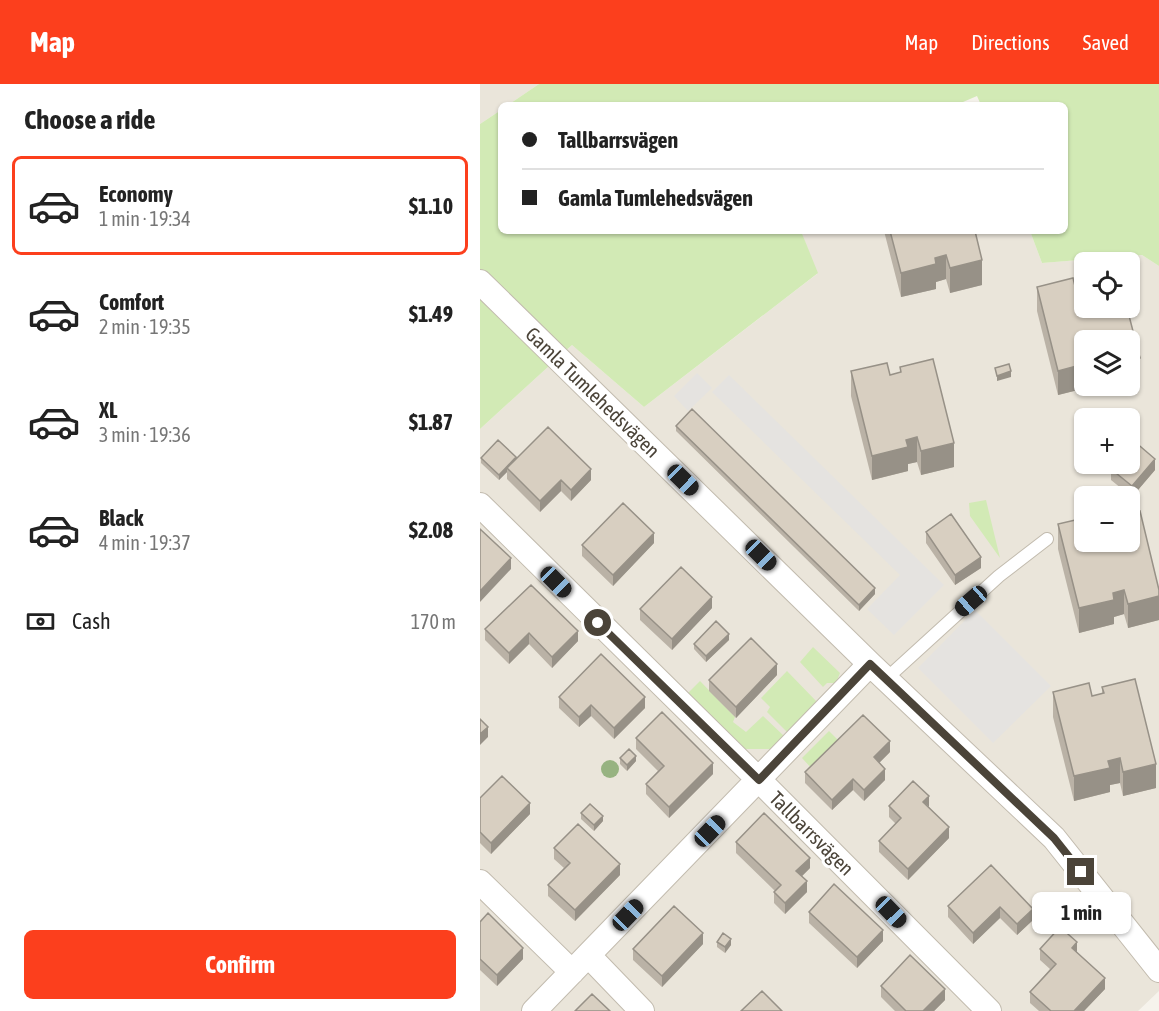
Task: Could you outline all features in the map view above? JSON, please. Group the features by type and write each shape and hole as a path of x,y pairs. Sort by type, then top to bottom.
{"street":[{"name":"Gamla Tumlehedsvägen","path":"480,282 878,671 1054,838 1159,970"},
{"name":"Tallbarrsvägen","path":"480,505 989,1011"},
{"path":"534,1011 759,780 878,671"},
{"path":"480,882 642,1011"}],"lane":[{"path":"878,671 1047,539"}],"shaded area":[{"path":"480,84 539,84 512,102 498,102 498,112 480,124"},
{"path":"802,234 1031,234 1042,263 1074,260 1074,318 1140,318 1140,255 1159,266 1159,991 1138,1011 480,1011 480,429 572,345 644,407 817,274"},
{"path":"697,373 712,388 688,411 674,396"},
{"path":"729,375 944,585 894,635 867,609 900,575 712,392"},
{"path":"975,610 1051,686 993,743 918,668"}],"green space":[{"path":"539,84 1159,84 1159,266 1140,255 1140,252 1074,252 1074,260 1042,263 1031,234 1068,234 1068,102 980,102 977,96 963,102 512,102"},
{"path":"498,112 498,234 802,234 818,273 644,407 572,345 480,429 480,124"},
{"path":"986,500 1000,558 970,516 969,503"},
{"path":"813,647 840,673 836,683 827,683 823,687 800,662"},
{"path":"787,671 817,702 788,733 767,712 770,707 761,698"},
{"path":"700,681 735,717 733,722 746,732 763,716 784,736 770,749 744,749 688,693"},
{"path":"829,731 842,744 814,771 802,758"}],"building":[{"path":"891,234 976,234 982,260 950,268 946,255 935,258 936,264 901,273"},
{"path":"1073,278 1074,318 1130,318 1133,330 1074,330 1074,367 1058,371 1037,287"},
{"path":"933,359 954,443 921,451 917,437 906,440 908,447 872,456 851,371 887,363 890,375 901,372 900,367"},
{"path":"1009,364 1011,371 997,376 995,368"},
{"path":"692,409 875,588 859,605 676,426"},
{"path":"548,427 591,469 571,490 561,480 540,501 507,468"},
{"path":"498,440 516,457 499,475 481,458"},
{"path":"1140,446 1155,459 1132,486 1117,474 1140,474"},
{"path":"623,503 654,533 613,575 582,545"},
{"path":"1140,511 1159,596 1128,604 1124,590 1113,593 1114,600 1079,608 1058,524 1074,520 1074,552 1140,552"},
{"path":"951,514 981,557 955,575 926,532"},
{"path":"480,529 511,558 480,591"},
{"path":"681,567 712,597 672,639 640,609"},
{"path":"531,585 578,631 552,657 529,633 509,653 485,629"},
{"path":"716,621 729,634 706,656 694,644"},
{"path":"751,638 777,664 736,707 709,680"},
{"path":"601,654 645,697 614,728 591,705 579,717 559,697"},
{"path":"1135,679 1156,764 1123,772 1120,758 1108,761 1110,768 1074,776 1053,692 1089,683 1092,696 1104,693 1102,687"},
{"path":"662,712 713,763 669,807 646,784 664,766 636,738"},
{"path":"863,715 890,741 874,757 885,769 864,790 853,779 832,800 805,772"},
{"path":"480,719 488,727 480,734"},
{"path":"629,749 636,756 627,765 620,758"},
{"path":"502,776 530,803 491,843 480,832 480,798"},
{"path":"913,781 929,796 923,802 949,827 908,869 879,841 901,818 889,806"},
{"path":"590,804 603,816 594,825 581,813"},
{"path":"764,813 810,858 796,871 807,881 785,903 774,892 781,885 736,842"},
{"path":"578,824 620,864 575,910 548,885 570,863 554,848"},
{"path":"991,865 1033,909 1017,924 1000,907 973,933 948,906"},
{"path":"834,884 883,930 857,957 809,912"},
{"path":"674,906 703,933 662,976 633,949"},
{"path":"488,913 523,948 497,975 480,959 480,922"},
{"path":"1060,927 1077,942 1072,948 1105,978 1074,1011 1051,1011 1030,992 1056,964 1040,949"},
{"path":"723,933 731,939 725,947 717,942"},
{"path":"910,955 945,989 923,1011 906,1011 881,986"},
{"path":"762,991 782,1011 741,1011"},
{"path":"592,994 610,1011 575,1011"}],"route":[{"path":"598,623 759,780 870,664 1054,838 1081,872"}]}
